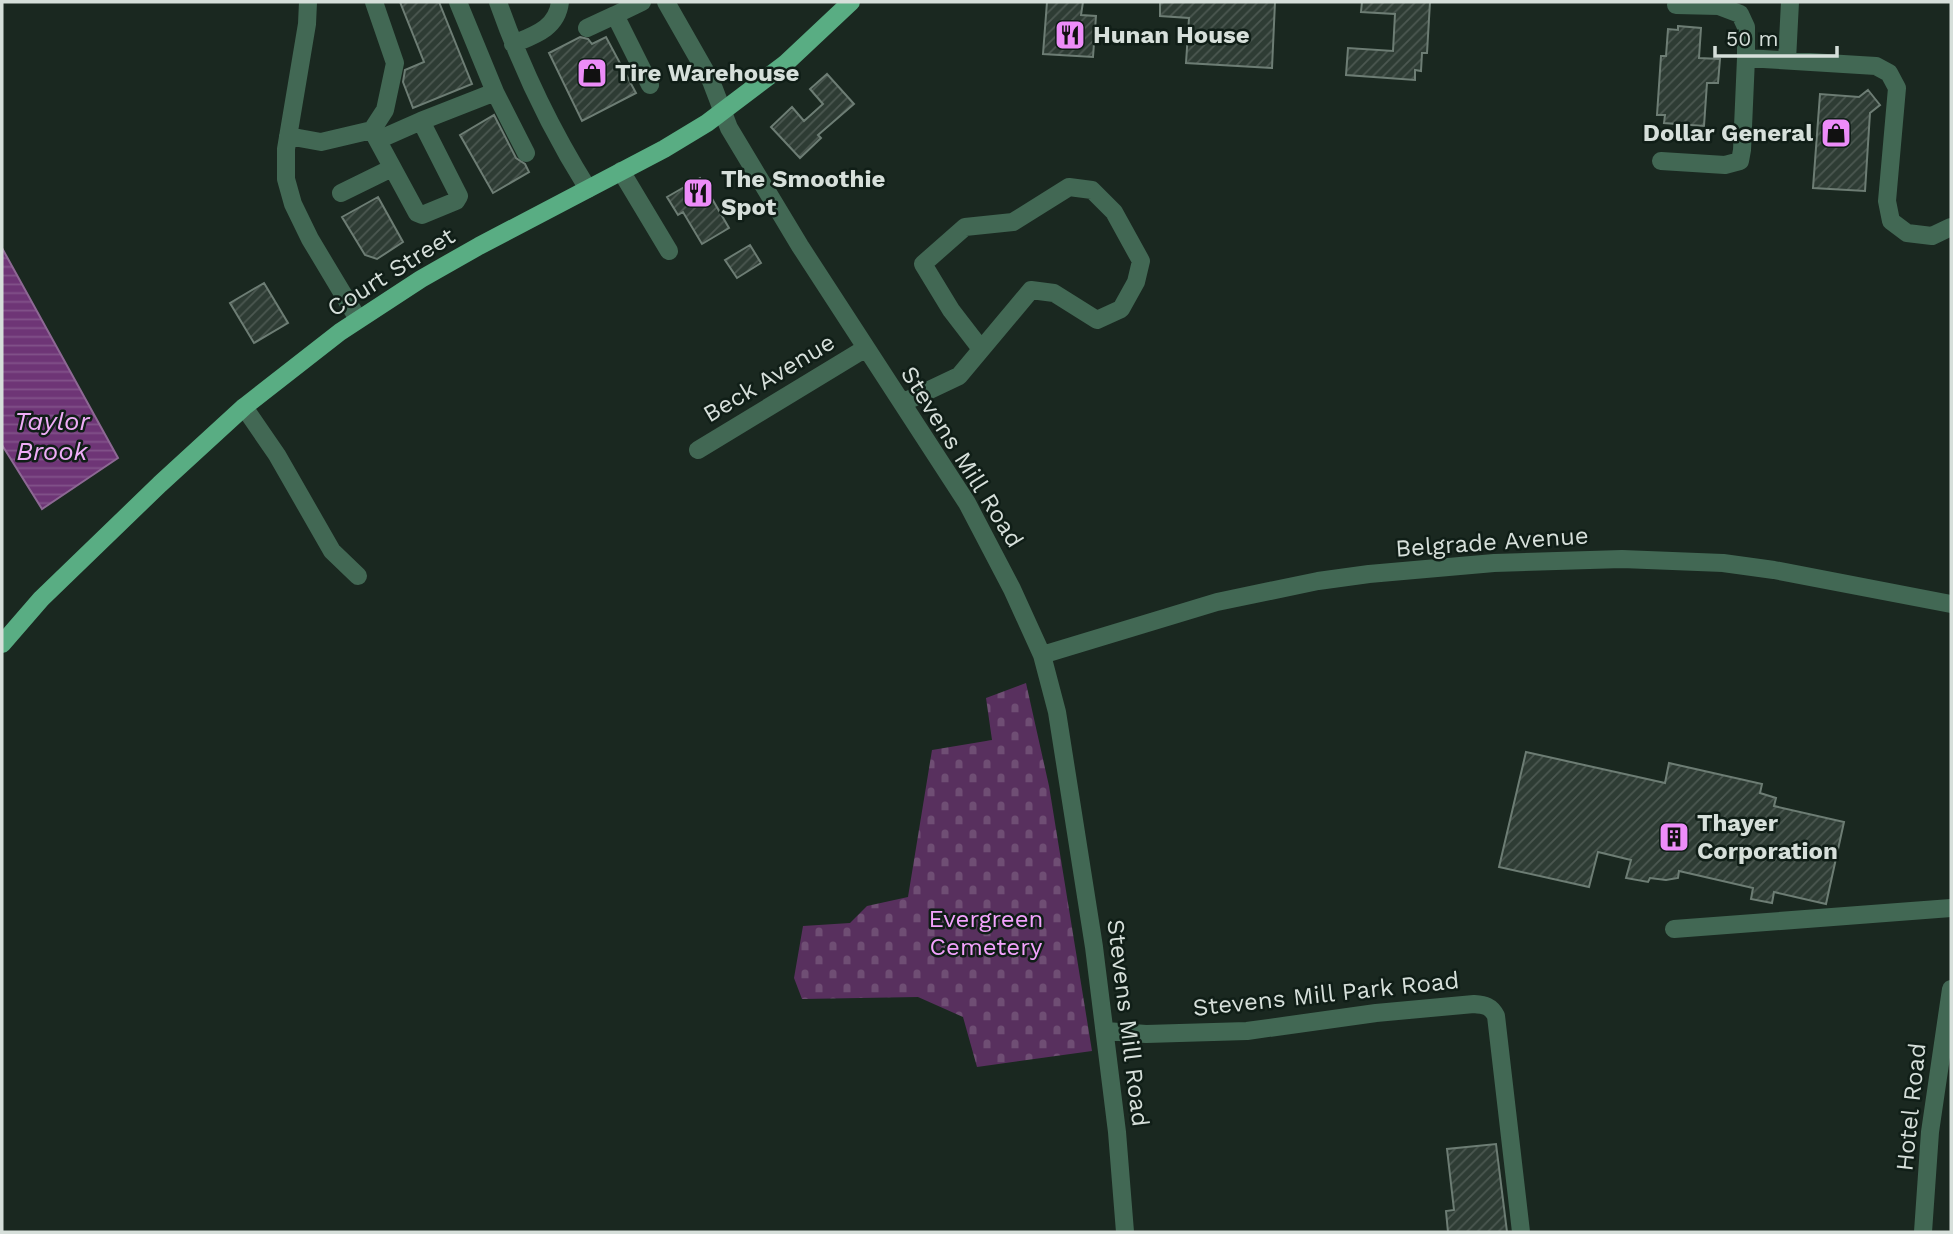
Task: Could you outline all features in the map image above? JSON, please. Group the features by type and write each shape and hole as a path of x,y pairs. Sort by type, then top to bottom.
{"main road":[{"name":"Court Street","path":"2,644 41,599 98,543 244,407 358,319 479,246 664,149 722,111 785,64 850,2"}],"street":[{"path":"308,2 307,24 286,149 286,179 293,204 310,239 358,319"},
{"path":"374,2 395,63 375,135 417,213 422,215 456,201 459,196 421,121"},
{"path":"457,2 495,92 526,153"},
{"path":"498,2 513,44 540,102 588,188"},
{"path":"513,44 541,32 553,22 560,2"},
{"path":"587,28 642,2"},
{"name":"Stevens Mill Road","path":"666,2 711,80 729,128 800,246 967,503 988,540 1042,655 1057,712 1106,1031 1125,1232"},
{"path":"1787,60 1790,2"},
{"path":"1661,161 1725,165 1740,161 1742,150 1746,27 1740,14 1719,6 1676,5"},
{"path":"615,15 650,85"},
{"path":"1746,58 1876,66 1889,73 1897,88 1887,201 1891,221 1907,233 1932,236 1951,227"},
{"path":"288,135 321,142 375,135 421,121 495,92"},
{"path":"341,193 392,168"},
{"path":"621,171 669,251"},
{"path":"902,403 959,376 1031,290 1054,293 1097,320 1121,309 1136,282 1141,261 1114,212 1093,190 1069,187 1013,222 965,227 923,264 951,310 981,349"},
{"name":"Beck Avenue","path":"698,450 866,348"},
{"path":"244,407 277,456 332,551 358,576"},
{"name":"Belgrade Avenue","path":"1042,655 1217,602 1318,581 1507,562 1622,559 1723,563 1774,570 1951,604"},
{"path":"1674,929 1951,908"},
{"name":"Hotel Road","path":"1923,1232 1930,1132 1951,989"},
{"name":"Stevens Mill Park Road","path":"1106,1031 1146,1034 1248,1031 1376,1013 1487,1005 1493,1009 1496,1016 1521,1232"}],"green space":[{"name":"Evergreen Cemetery","path":"1026,683 1049,786 1092,1051 977,1067 963,1017 918,997 802,999 794,978 803,926 850,923 867,906 908,897 932,750 992,740 986,698"}],"water":[{"name":"Taylor Brook","path":"2,248 118,458 42,509 2,445"}],"building":[{"path":"400,2 439,2 472,84 413,108 403,82 405,70 424,62"},
{"name":"Hunan House","path":"1047,2 1083,2 1081,15 1096,16 1093,57 1043,54"},
{"path":"1160,2 1275,2 1272,68 1186,63 1189,18 1160,16"},
{"path":"1362,2 1430,2 1427,53 1422,53 1421,71 1415,70 1415,80 1346,75 1348,48 1393,51 1395,14 1361,12"},
{"path":"1678,26 1701,28 1699,58 1720,59 1718,83 1707,83 1704,126 1664,123 1665,115 1657,115 1661,56 1666,56 1668,29 1678,30"},
{"name":"Tire Warehouse","path":"580,37 588,39 592,44 606,37 636,93 582,121 549,53"},
{"path":"827,74 854,104 818,135 821,138 800,158 771,127 792,107 804,121 823,104 810,89"},
{"path":"1868,90 1880,105 1870,113 1865,191 1813,188 1820,94 1859,97"},
{"path":"494,115 516,158 525,164 529,172 493,193 460,135"},
{"path":"700,178 729,228 702,244 683,212 678,215 667,197"},
{"path":"378,197 403,242 377,259 365,255 342,217"},
{"path":"750,245 761,263 737,278 725,260"},
{"path":"264,283 288,323 254,343 230,303"},
{"name":"Thayer Corporation","path":"1526,752 1665,783 1669,763 1762,784 1760,793 1776,798 1774,806 1844,822 1826,904 1774,892 1772,903 1751,899 1753,888 1679,871 1678,878 1666,880 1650,878 1648,882 1626,878 1631,860 1598,852 1589,887 1499,867"},
{"path":"1496,1144 1507,1232 1448,1232 1446,1211 1454,1210 1447,1149"}],"place":[{"name":"Hunan House","path":"1070,35"},
{"name":"Tire Warehouse","path":"592,73"},
{"name":"Dollar General","path":"1836,133"},
{"name":"The Smoothie Spot","path":"698,193"},
{"name":"Thayer Corporation","path":"1674,837"}]}
